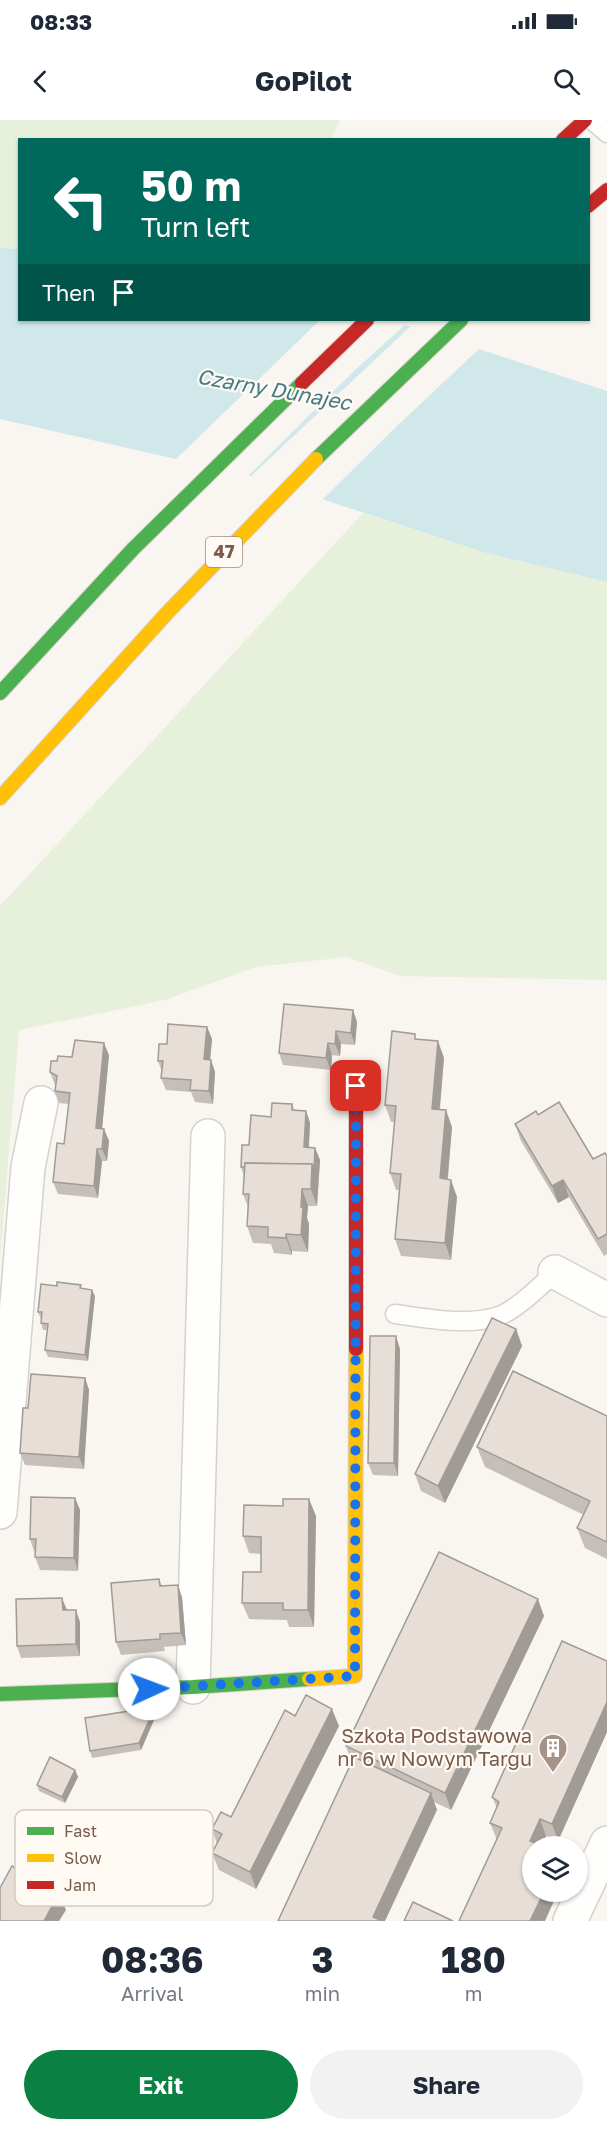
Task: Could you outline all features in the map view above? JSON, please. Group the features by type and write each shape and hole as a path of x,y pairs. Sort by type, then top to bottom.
{"main road":[{"path":"565,138 585,120"},
{"path":"590,204 607,190"},
{"path":"0,693 127,557 366,321"},
{"name":"47","path":"0,798 94,690 203,574 331,443 460,321"},
{"path":"0,1694 193,1687 355,1676 356,1086"}],"street":[{"path":"0,1512 28,1167 41,1103"},
{"path":"193,1687 208,1136"},
{"path":"555,1272 607,1300"},
{"path":"570,1921 603,1861"}],"lane":[{"path":"592,120 607,133"},
{"path":"394,1314 454,1321 497,1317 530,1296 555,1272"}],"green space":[{"path":"0,120 340,120 331,138 18,138 18,249 0,248"},
{"path":"363,513 486,553 607,582 607,980 400,976 347,957 256,967 165,1000 19,1030 0,1260 0,906"}],"water":[{"name":"Czarny Dunajec","path":"0,248 18,249 18,321 385,321 409,326 607,391 607,582 486,553 255,477 0,419"}],"pier":[{"path":"319,321 407,323 353,372 246,478 173,462"},
{"path":"413,324 481,347 320,502 248,479"}],"building":[{"path":"284,1004 353,1010 351,1033 336,1031 335,1044 328,1043 326,1058 279,1053"},
{"path":"168,1024 207,1027 204,1059 211,1060 209,1091 190,1090 191,1080 161,1078 163,1061 158,1061 159,1044 167,1044"},
{"path":"392,1031 415,1034 415,1039 438,1041 432,1109 446,1110 440,1178 451,1180 445,1243 395,1239 401,1174 390,1173 396,1106 385,1105"},
{"path":"75,1040 104,1043 96,1128 104,1129 102,1149 97,1149 94,1186 53,1182 57,1143 64,1144 70,1093 55,1091 57,1076 50,1072 51,1061 57,1061 58,1056 72,1057"},
{"path":"559,1102 593,1159 605,1153 607,1156 607,1234 598,1239 563,1180 552,1186 515,1124 536,1111 538,1115"},
{"path":"272,1103 292,1104 292,1110 306,1111 304,1147 315,1148 314,1169 312,1164 245,1163 245,1167 241,1167 242,1145 249,1145 251,1115 271,1117"},
{"path":"245,1163 312,1164 311,1189 302,1189 301,1235 286,1234 286,1238 268,1237 268,1227 247,1226 249,1194 243,1194"},
{"path":"57,1282 81,1285 80,1288 92,1290 85,1355 45,1350 48,1324 41,1323 42,1312 38,1312 41,1284 57,1286"},
{"path":"492,1318 516,1329 438,1486 415,1474"},
{"path":"370,1336 396,1336 394,1463 368,1463"},
{"path":"513,1371 607,1416 607,1542 577,1528 590,1501 477,1447"},
{"path":"31,1374 85,1378 79,1457 20,1453 23,1408 28,1408"},
{"path":"31,1497 75,1498 74,1558 35,1557 36,1539 30,1539"},
{"path":"283,1499 309,1499 308,1610 283,1610 283,1603 242,1603 243,1572 261,1572 261,1537 243,1536 244,1505 283,1506"},
{"path":"439,1552 538,1599 445,1793 346,1746"},
{"path":"159,1579 160,1586 178,1585 181,1633 160,1634 160,1639 116,1642 111,1583"},
{"path":"62,1598 63,1610 76,1610 76,1644 17,1646 16,1599"},
{"path":"562,1641 607,1661 607,1702 552,1824 540,1819 532,1836 522,1836 522,1902 539,1902 530,1921 459,1921 502,1828 490,1823 499,1802 492,1797"},
{"path":"306,1695 332,1709 250,1872 213,1854 222,1834 213,1830 213,1827 221,1812 231,1817 285,1710 295,1716"},
{"path":"155,1707 139,1743 90,1751 85,1718"},
{"path":"50,1757 75,1770 62,1797 37,1785"},
{"path":"354,1757 431,1793 373,1917 382,1921 278,1921"},
{"path":"12,1866 15,1868 15,1906 52,1906 44,1921 0,1921 0,1888"},
{"path":"413,1902 453,1921 404,1921"}],"traffic: fast":[{"path":"316,459 460,321"},
{"path":"0,693 133,549 302,383"},
{"path":"0,1694 193,1687 309,1679"}],"traffic: slow":[{"path":"0,798 167,613 316,459"},
{"path":"309,1679 355,1676 356,1349"}],"traffic: jam":[{"path":"565,138 585,120"},
{"path":"590,204 607,190"},
{"path":"302,383 366,321"},
{"path":"356,1086 356,1349"}],"place":[{"name":"Szkoła Podstawowa nr 6 w Nowym Targu","path":"553,1774"}],"route":[{"path":"149,1689 355,1676 356,1086"}]}
